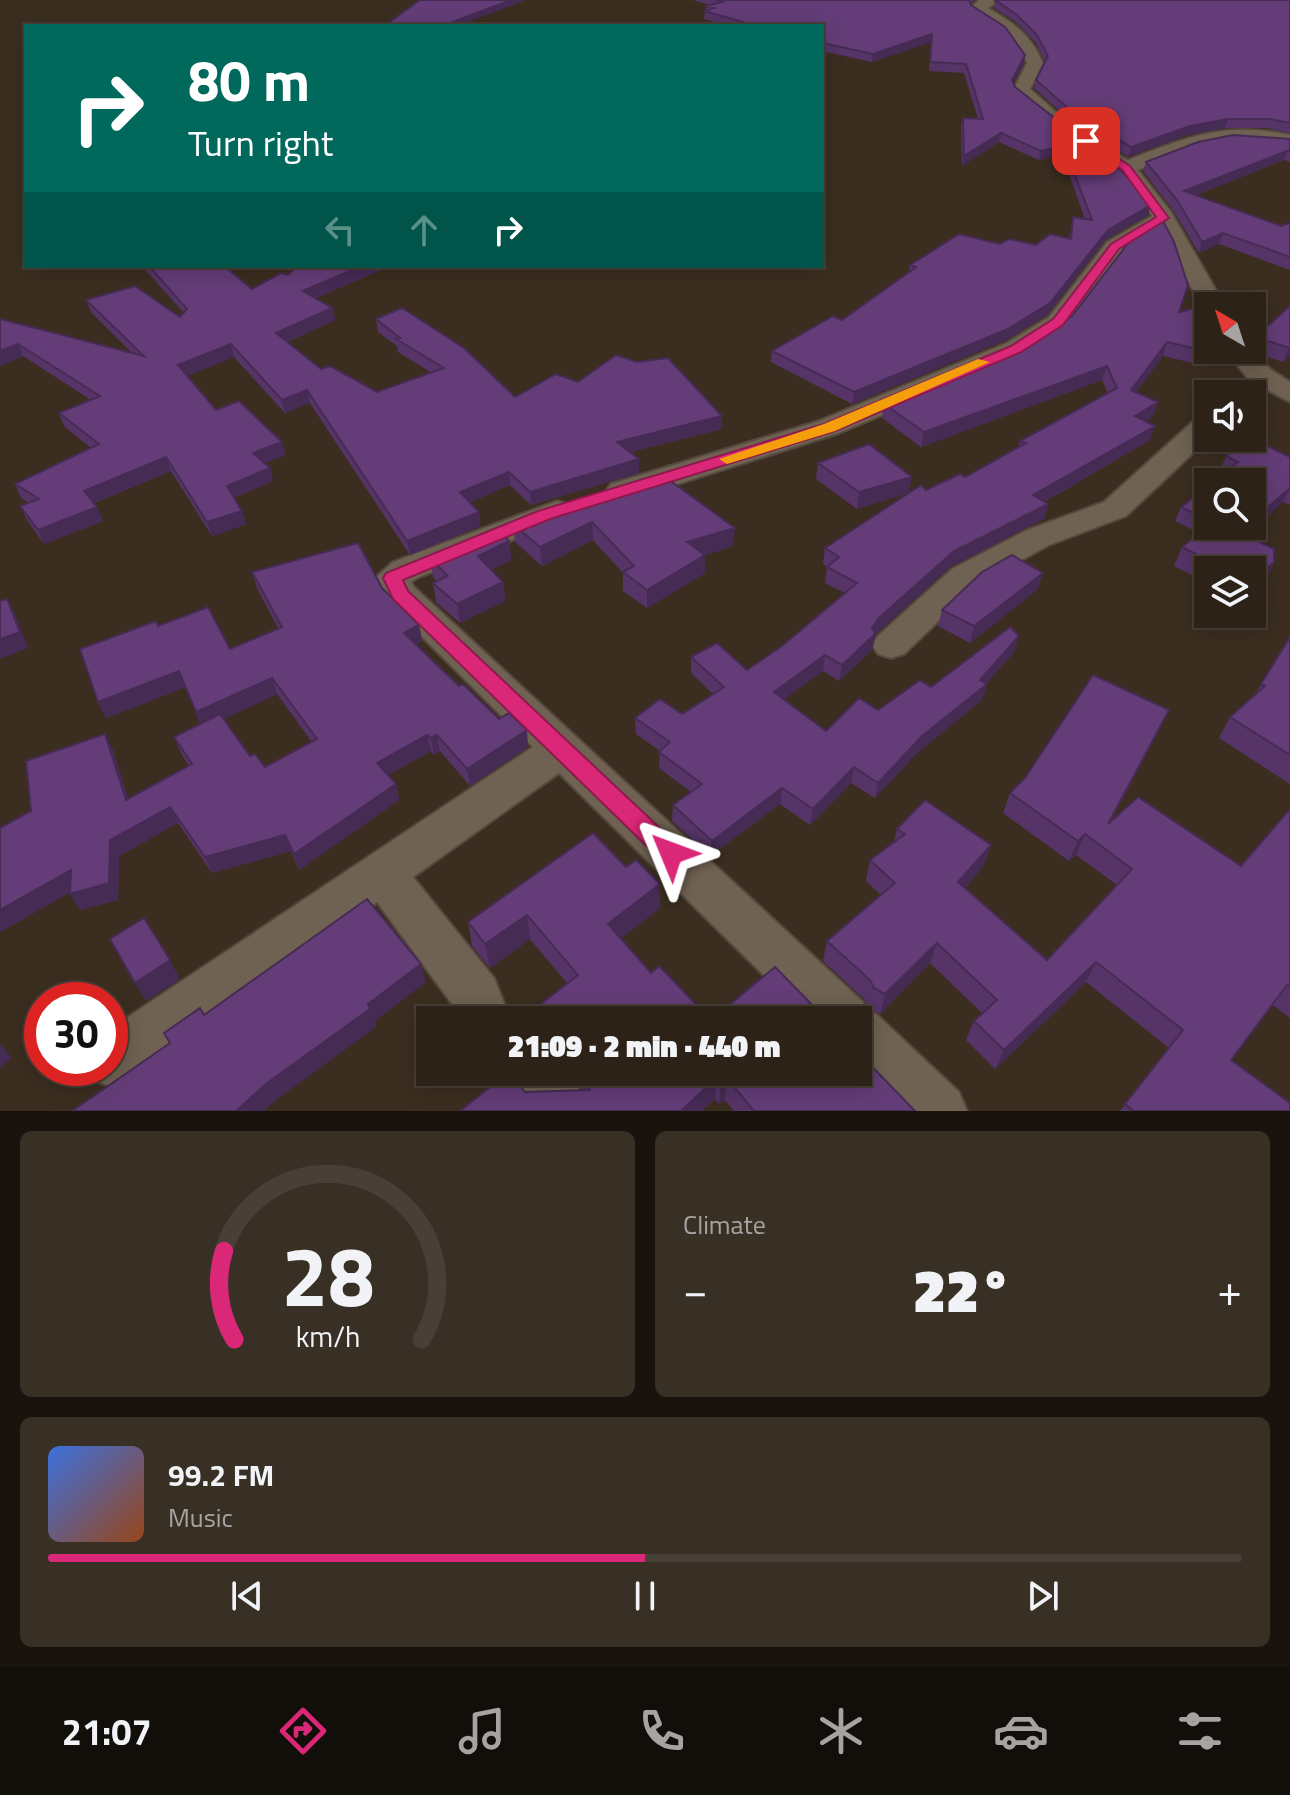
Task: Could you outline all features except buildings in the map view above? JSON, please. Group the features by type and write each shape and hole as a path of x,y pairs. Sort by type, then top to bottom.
{"street":[{"path":"986,0 987,4 977,8 1007,25 1027,43 1035,63 1021,90 1029,100 1126,168 1163,218 1205,292"},
{"path":"1126,168 1209,136 1233,131 1256,131 1290,141"},
{"path":"830,1006 400,594 392,578 544,515 829,427 1016,349 1058,322 1115,247 1163,218"},
{"path":"1266,389 1290,394"},
{"path":"891,645 964,577 1037,538 1115,509 1194,436"},
{"path":"128,1048 384,875 562,749"},
{"path":"384,875 476,995 480,1006"},
{"path":"872,1045 940,1111"},
{"path":"543,1086 562,1111"}],"slow traffic":[{"path":"727,459 829,427 983,362"}],"route":[{"path":"671,853 400,594 392,578 405,570 544,515 829,427 1016,349 1041,334 1058,322 1115,247 1163,218 1126,168 1086,141"}]}
